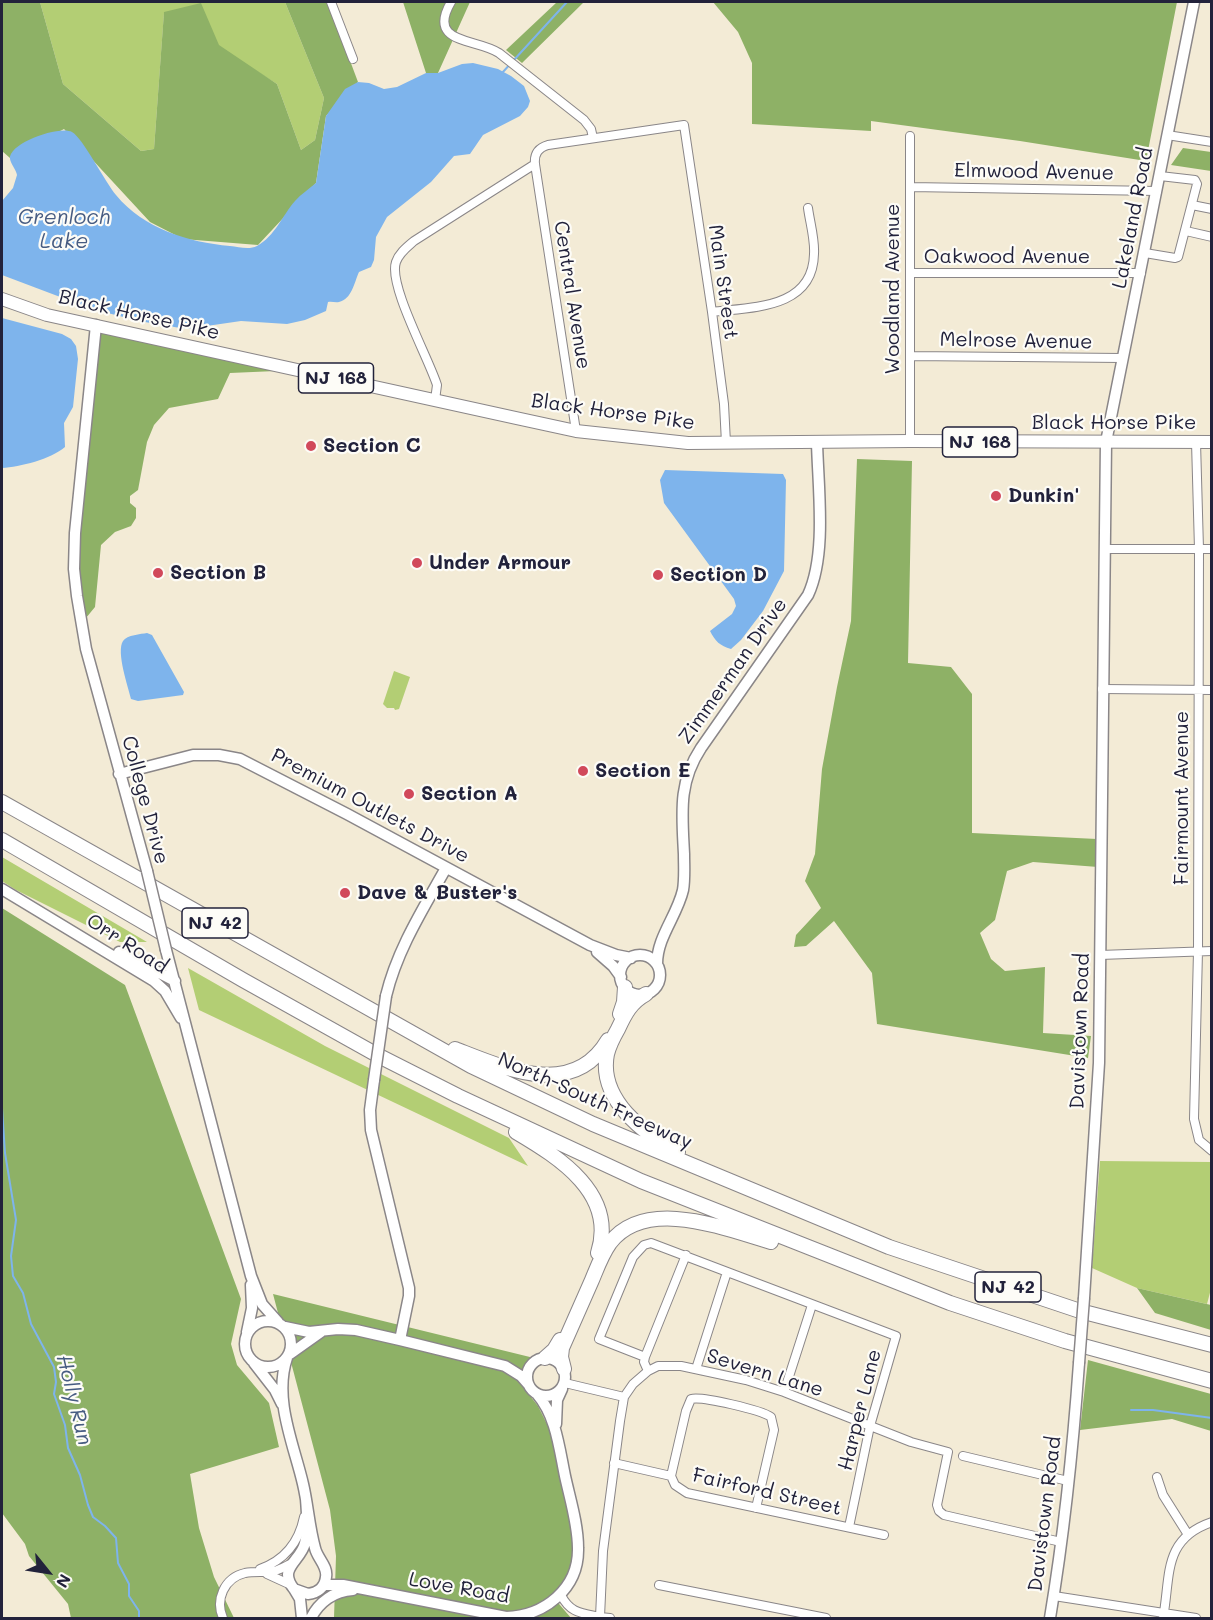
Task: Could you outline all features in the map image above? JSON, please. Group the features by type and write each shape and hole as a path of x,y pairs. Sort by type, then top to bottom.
{"highway":[{"name":"North-South Freeway","path":"2,802 471,1066 593,1124 890,1247 1080,1311 1212,1346"},
{"name":"NJ 42","path":"2,840 379,1056 458,1096 642,1181 951,1303 1065,1341 1212,1382"},
{"path":"414,1034 522,1072 544,1075 569,1072 587,1064 606,1043 622,1010 623,982"},
{"path":"646,993 628,1009 608,1053 607,1073 614,1094 632,1120 645,1132 746,1188"},
{"path":"458,1096 558,1159 584,1183 600,1212 603,1234 598,1254 559,1342 554,1350 539,1360"},
{"path":"564,1380 562,1348 603,1255 616,1236 628,1227 648,1221 684,1220 718,1226 770,1242 825,1255"}],"main road":[{"name":"Black Horse Pike","path":"2,300 47,315 576,431 652,441 726,443 1212,442"}],"street":[{"path":"331,2 353,59"},
{"path":"435,400 437,390 435,381 396,280 395,270 398,259 414,242 535,164 537,151 543,146 594,138 584,120 490,46 462,41 452,36 446,26 451,2"},
{"name":"Lakeland Road","path":"1106,442 1194,2"},
{"name":"Main Street","path":"594,138 684,125 712,312 724,404 726,443"},
{"path":"1167,135 1212,142"},
{"name":"Woodland Avenue","path":"910,136 910,441"},
{"name":"Central Avenue","path":"535,164 576,431"},
{"path":"1145,253 1178,257 1197,184 1195,180 1160,176"},
{"name":"Elmwood Avenue","path":"910,187 1157,191"},
{"path":"1192,205 1212,209"},
{"path":"712,312 777,303 790,298 800,290 813,263 814,248 808,208"},
{"path":"1186,231 1212,237"},
{"name":"Oakwood Avenue","path":"910,273 1140,273"},
{"name":"College Drive","path":"96,326 75,533 76,596 86,649 147,871 251,1276 262,1304 281,1324"},
{"name":"Melrose Avenue","path":"910,356 1122,358"},
{"name":"Zimmerman Drive","path":"657,964 658,950 677,907 684,882 682,797 691,766 707,739 804,602 816,576 819,551 818,442"},
{"name":"Davistown Road","path":"1050,1618 1068,1481 1079,1363 1099,1063 1106,442"},
{"name":"Fairmount Avenue","path":"1196,442 1199,549 1198,951 1194,1119 1198,1140 1210,1150"},
{"path":"1105,549 1212,549"},
{"path":"1102,689 1212,690"},
{"name":"Premium Outlets Drive","path":"119,774 193,755 219,755 240,759 590,945 616,955 636,956"},
{"path":"400,1340 410,1288 371,1130 370,1110 391,973 446,868"},
{"name":"Orr Road","path":"2,889 160,985 171,999 188,1031"},
{"name":"Zimmerman Drive","path":"636,956 655,943 671,920"},
{"name":"Orr Road","path":"59,923 175,981"},
{"name":"Premium Outlets Drive","path":"590,945 609,962 623,982"},
{"path":"1100,955 1212,951"},
{"path":"636,956 648,956 657,964 660,971 659,981 646,993 636,994 623,982 623,964 636,956"},
{"path":"645,1357 599,1339 633,1257 638,1250 651,1243 812,1305 783,1392"},
{"path":"600,1617 603,1551 624,1397 633,1384 648,1371 644,1362 645,1357 686,1255"},
{"path":"696,1369 727,1272"},
{"name":"College Drive","path":"246,1337 252,1308 251,1276"},
{"name":"Harper Lane","path":"812,1305 896,1336 870,1426 849,1527"},
{"path":"284,1407 275,1390 246,1350 246,1337 251,1328 260,1322 270,1320 309,1332 356,1330 505,1366 521,1376 548,1409 555,1430 577,1529 579,1550 572,1578 561,1595 569,1608 610,1618"},
{"path":"281,1324 292,1341 283,1372 284,1407 306,1499 314,1546 327,1576 310,1603 304,1618"},
{"path":"254,1362 261,1366 279,1365 321,1332"},
{"path":"505,1366 539,1360 555,1360 564,1380 557,1404 555,1430"},
{"path":"528,1384 527,1374 539,1360"},
{"name":"Severn Lane","path":"648,1371 658,1366 668,1365 746,1380 911,1442 948,1452 937,1505 939,1511 944,1515 1060,1542"},
{"path":"537,1394 550,1396 558,1393 564,1380"},
{"path":"564,1380 624,1397"},
{"path":"671,1476 691,1399 704,1399 762,1411 771,1417 774,1430 756,1508"},
{"path":"963,1456 1068,1481"},
{"name":"Fairford Street","path":"614,1463 671,1476 675,1485 687,1493 885,1535"},
{"path":"1157,1477 1163,1495 1188,1533"},
{"path":"304,1618 300,1599 291,1586 288,1575 306,1540 306,1499"},
{"path":"222,1618 220,1603 225,1587 240,1575 273,1564 295,1543 302,1527 306,1499"},
{"path":"1164,1616 1170,1566 1174,1554 1188,1533 1212,1522"},
{"path":"253,1572 274,1571 308,1556 323,1564"},
{"name":"Love Road","path":"323,1564 345,1580 389,1594"},
{"path":"253,1572 271,1575 297,1592 308,1594 322,1587"},
{"name":"Love Road","path":"322,1587 343,1585 506,1617 532,1613 561,1595"},
{"path":"659,1585 826,1618"},
{"path":"311,1618 324,1601 344,1591 360,1590 389,1594"},
{"path":"1054,1596 1164,1616 1196,1618"}],"green space":[{"path":"2,2 40,2 63,84 141,151 154,149 164,12 201,3 219,45 277,84 301,150 315,140 324,98 285,2 328,2 358,82 326,116 316,183 258,245 183,239 150,222 64,129 10,158 2,151"},
{"path":"40,2 285,2 324,98 315,140 301,150 277,84 164,13 154,149 141,151 63,84"},
{"path":"403,2 470,2 438,73 426,73"},
{"path":"557,2 584,2 522,63 506,50"},
{"path":"713,2 1177,2 1146,161 871,121 871,131 752,124 752,63 738,32"},
{"path":"1183,148 1211,152 1211,171 1171,165"},
{"path":"96,325 299,370 230,373 218,399 169,408 154,425 147,442 138,490 130,496 130,503 136,508 136,518 131,526 115,532 101,545 95,607 81,624 74,569"},
{"path":"857,459 912,461 908,663 951,667 972,694 972,833 1097,839 1098,867 1033,862 1007,871 995,920 980,933 991,959 1005,971 1045,967 1043,1033 1091,1036 1088,1058 877,1024 872,973 834,921 806,946 794,947 796,935 821,908 805,881 815,854 822,769 851,621"},
{"path":"394,671 410,677 399,709 395,710 383,704"},
{"path":"2,857 147,942 120,942 16,890 2,881"},
{"path":"2,908 125,985 241,1299 231,1344 237,1365 269,1403 279,1447 190,1474 199,1528 214,1577 234,1618 71,1618 68,1604 29,1556 25,1544 2,1513"},
{"path":"188,968 325,1046 509,1138 528,1166 199,1010"},
{"path":"1100,1161 1211,1162 1212,1285 1207,1304 1137,1288 1092,1268"},
{"path":"1137,1288 1211,1305 1211,1330 1155,1313"},
{"path":"273,1294 534,1358 523,1387 538,1406 549,1428 571,1513 575,1553 570,1572 554,1598 571,1618 334,1618 336,1556 330,1510"},
{"path":"1088,1360 1211,1394 1211,1431 1172,1419 1080,1430"}],"water":[{"name":"Grenloch Lake","path":"473,63 498,69 524,86 530,101 528,107 520,116 483,135 470,154 454,156 431,182 387,217 376,237 374,260 371,267 359,272 347,298 339,302 328,302 326,311 305,320 287,324 241,321 186,329 139,321 92,309 2,275 2,201 13,188 17,175 10,159 17,147 36,137 57,131 72,132 82,143 116,195 127,207 153,225 198,241 251,248 269,237 295,201 316,183 326,116 345,89 358,82 369,83 384,89 397,87 426,73 438,73 462,64"},
{"path":"2,318 62,334 71,339 76,346 78,359 73,407 64,423 65,447 35,462 2,468"},
{"path":"665,470 783,474 786,480 784,571 763,611 741,640 731,649 718,643 710,631 732,614 736,606 734,599 664,503 660,480"},
{"path":"147,633 152,635 184,692 183,695 138,701 131,699 125,678 121,646 128,637"}],"waterway":[{"path":"502,73 567,2"},
{"name":"Holly Run","path":"2,1108 5,1153 16,1220 11,1256 13,1276 23,1293 31,1324 54,1367 56,1382 54,1394 65,1425 68,1448 80,1475 88,1505 93,1517 116,1538 118,1563 129,1584 129,1596 139,1611 139,1618"},
{"path":"1131,1410 1153,1410 1212,1418"}],"place":[{"name":"Section C","path":"311,446"},
{"name":"Dunkin'","path":"996,496"},
{"name":"Under Armour","path":"417,563"},
{"name":"Section B","path":"158,573"},
{"name":"Section D","path":"658,575"},
{"name":"Section E","path":"583,771"},
{"name":"Section A","path":"409,794"},
{"name":"Dave & Buster's","path":"345,893"}]}
